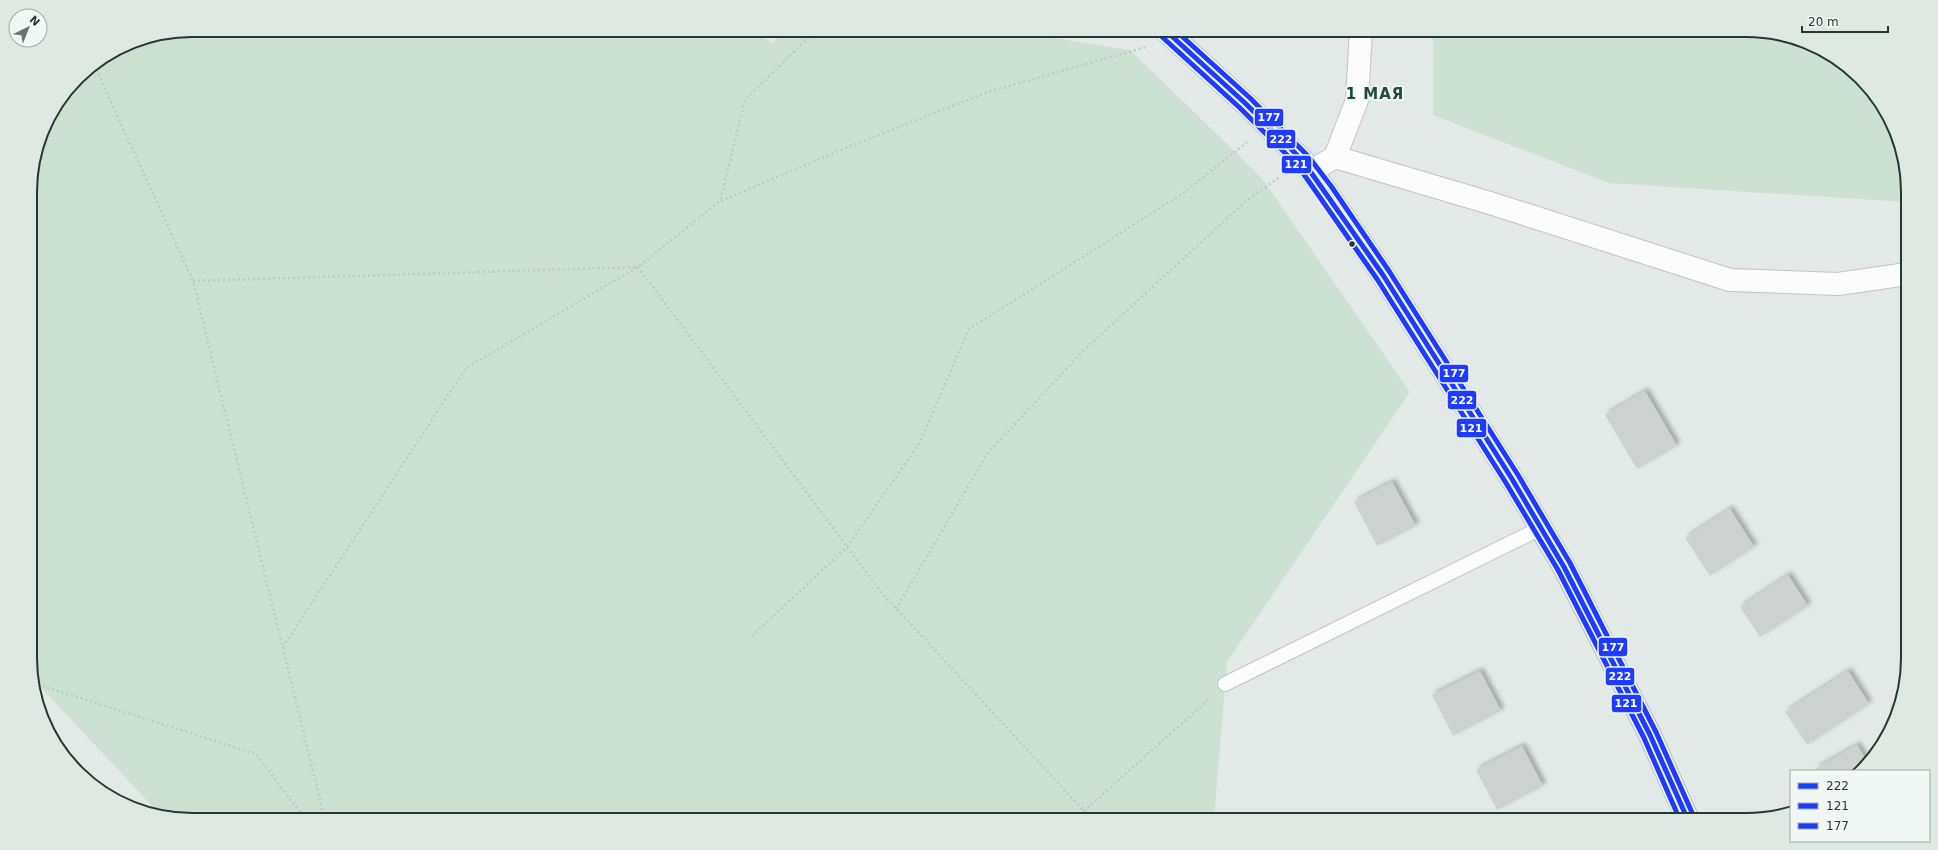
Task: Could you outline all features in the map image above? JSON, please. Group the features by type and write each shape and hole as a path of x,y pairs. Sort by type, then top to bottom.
{"main road":[{"path":"1173,37 1268,126 1307,166 1383,275 1508,472 1564,567 1650,735 1685,813"}],"street":[{"path":"1334,157 1357,100 1361,37"},
{"path":"1307,166 1334,157 1490,203 1730,280 1838,284 1901,275"}],"lane":[{"path":"1225,684 1541,528"}],"path":[{"path":"720,201 745,100 809,37"},
{"path":"283,647 466,368 638,267 720,201 848,147 988,92 1161,37"},
{"path":"96,70 193,281 323,813"},
{"path":"752,636 847,547 919,444 968,329 1184,192 1268,126"},
{"path":"896,609 987,454 1083,350 1246,202 1307,166"},
{"path":"193,281 638,267"},
{"path":"638,267 881,592 1084,812 1225,684"},
{"path":"39,685 256,754 301,813"}],"green space":[{"path":"182,37 762,37 772,43 778,37 1048,37 1130,50 1261,177 1410,392 1227,662 1215,813 182,813 155,809 40,686 37,668 38,172 45,142 53,124 63,106 82,82 106,63 142,45"},
{"path":"1433,37 1766,38 1796,45 1814,53 1832,63 1856,82 1875,106 1893,142 1900,172 1901,202 1609,183 1433,115"}],"building":[{"path":"1645,391 1677,446 1637,469 1605,415"},
{"path":"1392,482 1416,526 1377,546 1354,502"},
{"path":"1730,509 1754,547 1710,576 1685,538"},
{"path":"1788,575 1808,606 1760,637 1740,607"},
{"path":"1480,671 1501,711 1453,736 1432,695"},
{"path":"1848,671 1869,704 1807,745 1785,712"},
{"path":"1857,745 1864,757 1853,770 1815,769"},
{"path":"1522,746 1543,786 1497,810 1476,770"}],"transit line":[{"name":"121","path":"1162,37 1240,108 1298,166 1377,279 1506,483 1558,570 1644,738 1677,813"},
{"name":"222","path":"1173,37 1245,103 1303,161 1383,275 1512,479 1564,567 1650,735 1685,813"},
{"name":"177","path":"1183,37 1250,98 1308,156 1331,186 1389,271 1518,475 1570,563 1656,732 1692,813"}],"district":[{"name":"1 МАЯ","path":"1375,94"}]}
